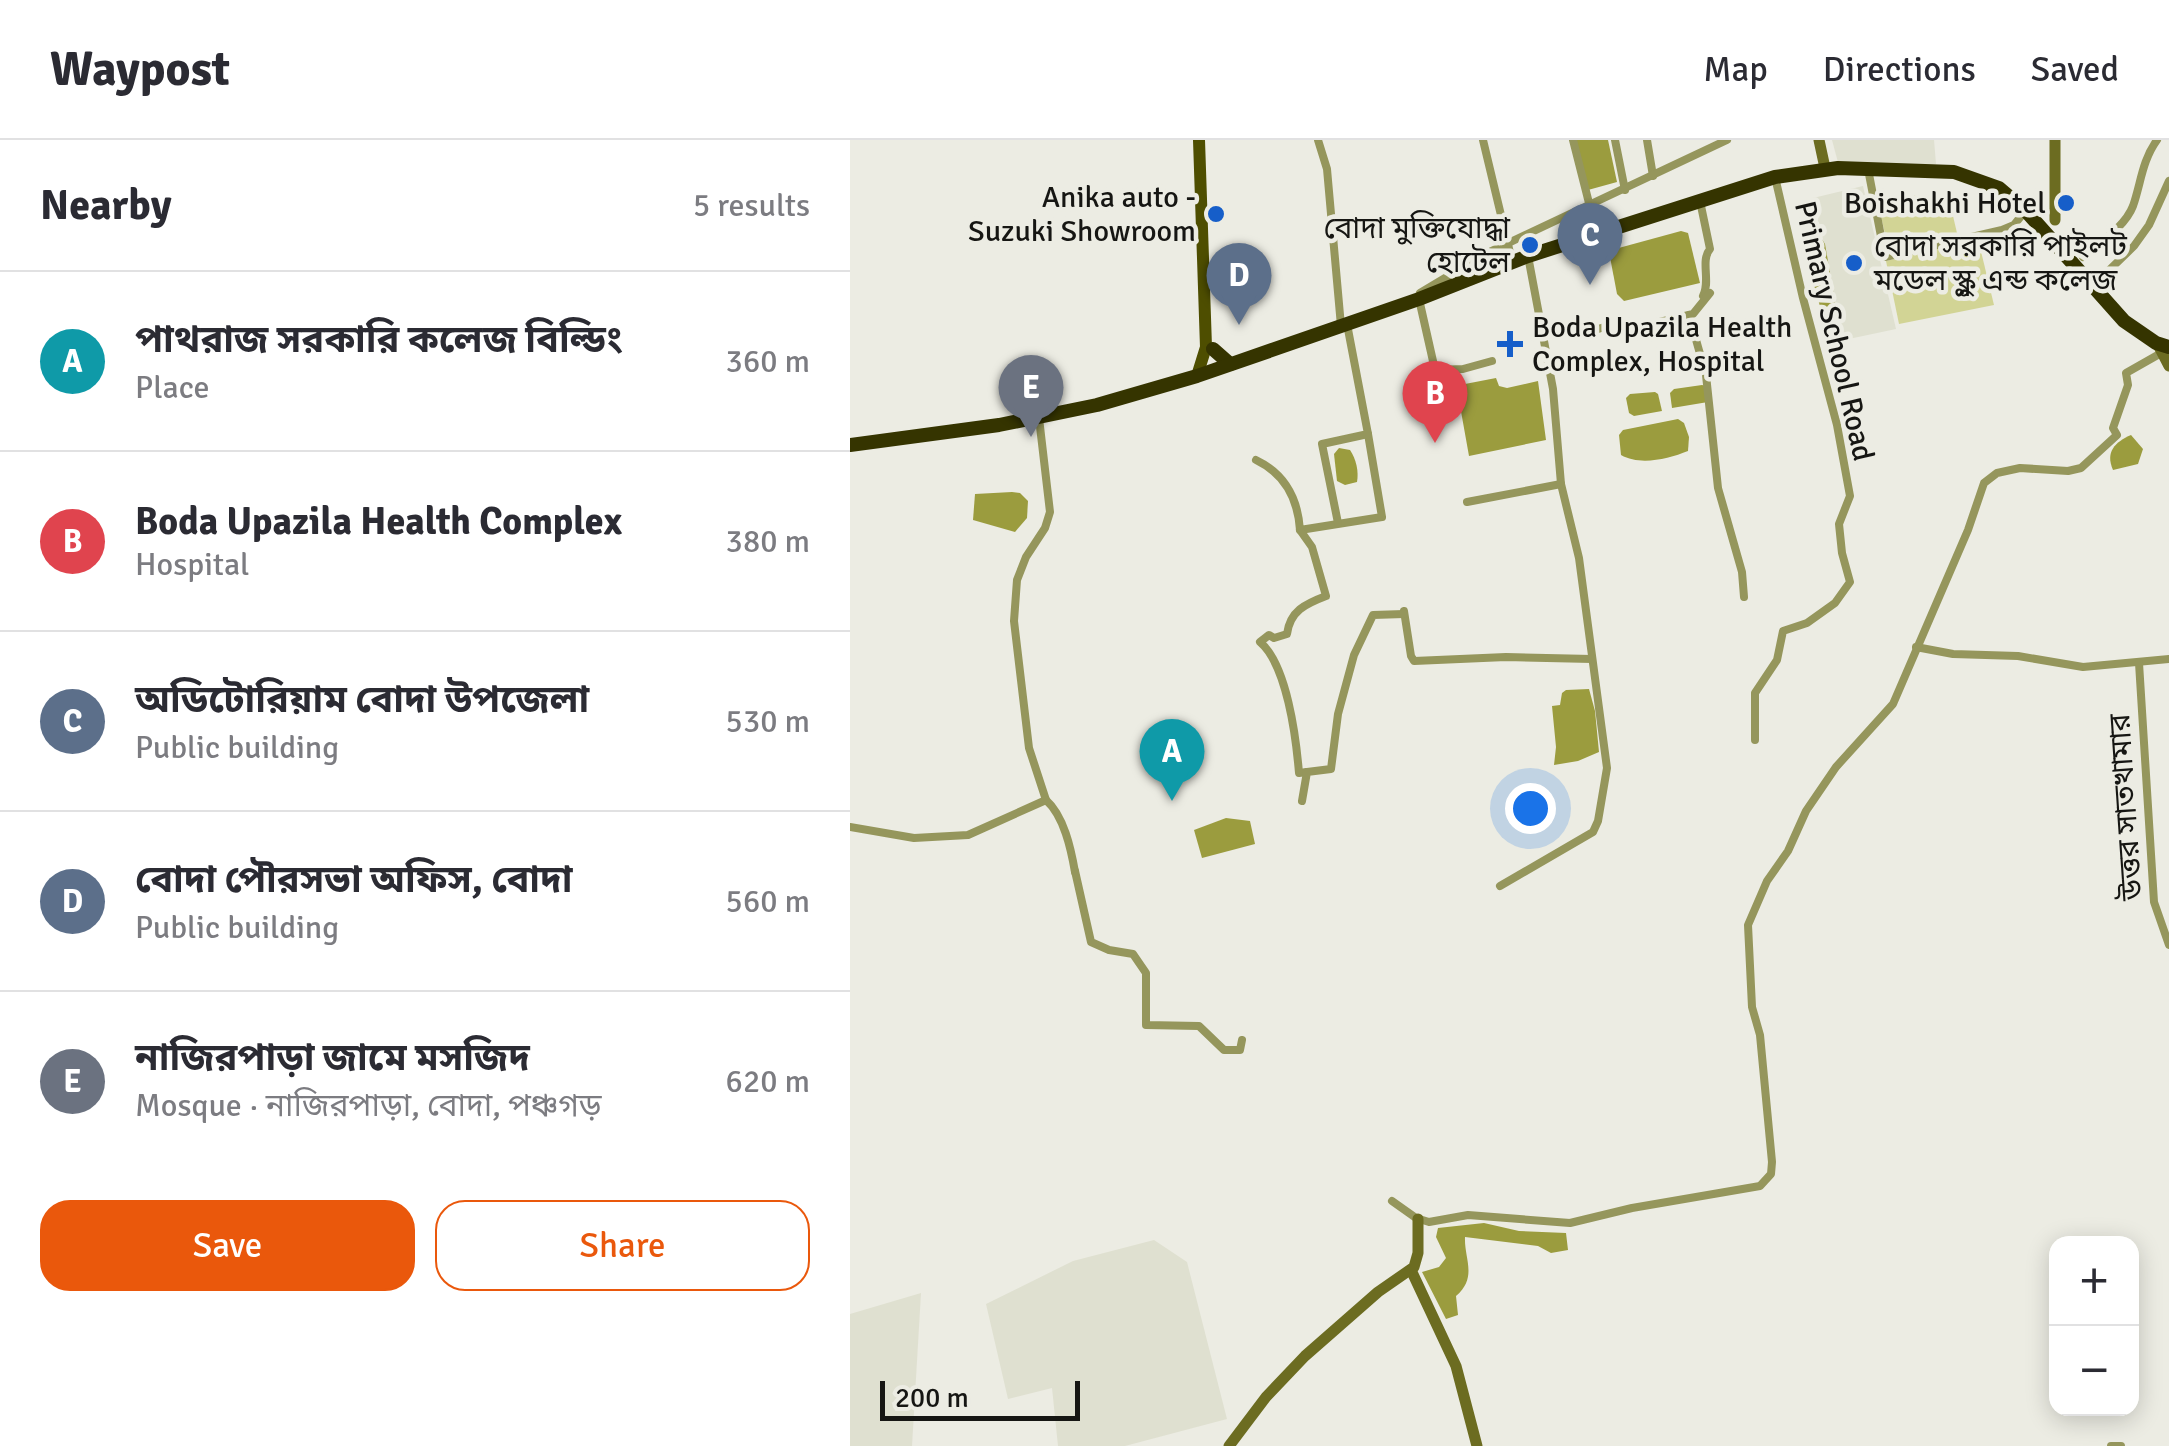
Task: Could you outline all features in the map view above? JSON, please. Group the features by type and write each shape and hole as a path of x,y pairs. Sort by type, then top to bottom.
{"highway":[{"path":"850,446 1097,406 1197,376 1419,299 1512,261 1801,171 1916,168 1969,176 1999,188 2026,210 2124,321 2163,347"},
{"path":"1213,348 1230,364"}],"main road":[{"path":"1197,376 1206,347 1199,140"},
{"path":"1204,323 1213,348 1213,369"}],"street":[{"path":"1300,530 1382,516 1344,325 1327,169 1318,140"},
{"path":"1482,140 1512,261"},
{"path":"1573,140 1590,207"},
{"path":"1614,140 1625,190"},
{"path":"1647,140 1653,176"},
{"path":"1404,304 1441,278 1506,244 1727,140"},
{"path":"1819,140 1826,168"},
{"path":"2054,140 2056,220"},
{"path":"2083,257 2132,209 2138,180 2157,140"},
{"path":"1868,169 1885,257 2002,230 2014,225 2026,210"},
{"name":"Primary School Road","path":"1755,740 1756,693 1777,660 1783,631 1807,623 1835,603 1850,582 1839,524 1850,496 1837,425 1775,177"},
{"path":"2101,278 2142,234 2169,181"},
{"path":"1700,201 1710,249 1706,256 1708,285 1700,307"},
{"path":"1500,886 1593,832 1607,768 1579,558 1561,484 1553,389 1528,256"},
{"path":"1596,330 1616,323 1639,327 1689,315 1710,293"},
{"path":"1419,299 1435,370 1492,361"},
{"path":"1689,315 1706,375 1718,488 1742,572 1744,597"},
{"path":"1392,1201 1429,1222 1468,1215 1570,1223 1760,1186 1767,1180 1772,1162 1760,1035 1752,1007 1748,925 1767,881 1836,767 1893,704 1968,530 1984,483 1997,473 2020,468 2081,468 2117,435 2113,428 2128,385 2126,374 2163,347 2169,366"},
{"path":"1039,417 1050,512 1017,580 1014,620 1029,748 1046,800 1052,805 1071,848 1091,942 1133,954 1146,972 1146,1025 1199,1026 1224,1050 1240,1050 1242,1040"},
{"path":"1338,523 1322,444 1368,434"},
{"path":"1256,460 1271,467 1289,490 1326,596 1298,610 1290,618 1287,634 1274,638 1268,635 1260,642 1271,650 1279,672 1304,776 1302,800"},
{"path":"1468,502 1561,484"},
{"path":"1303,772 1331,769 1338,714 1354,655 1373,616 1404,612 1414,661 1592,659"},
{"path":"1916,647 1953,654 2018,656 2083,667 2169,659"},
{"name":"উত্তর সাতখামার","path":"2139,662 2154,902 2169,945"},
{"path":"850,828 914,838 968,835 1046,800"},
{"path":"1236,1443 1266,1397 1305,1356 1378,1292 1411,1270 1418,1254 1418,1219"},
{"path":"1411,1270 1456,1366 1477,1446"},
{"path":"2111,1446 2121,1446"}],"shaded area":[{"path":"1576,140 1608,140 1617,182 1588,190"},
{"path":"1832,140 1934,140 1936,164 1839,166"},
{"name":"বোদা সরকারি পাইলট মডেল স্কুল এন্ড কলেজ","path":"1863,186 1896,329 1844,340 1813,198"},
{"path":"1681,231 1688,233 1700,283 1624,301 1617,294 1610,257 1615,249"},
{"path":"1818,233 1825,244 1839,324 1832,326 1825,322 1809,260 1811,239"},
{"path":"1496,378 1499,386 1507,388 1538,381 1546,440 1469,456 1457,389"},
{"path":"1706,386 1708,402 1672,408 1670,393 1674,389"},
{"path":"1655,392 1662,411 1634,416 1629,413 1626,398 1630,394"},
{"path":"1678,419 1684,423 1689,437 1688,451 1645,461 1621,455 1619,435 1623,430"},
{"path":"2131,435 2143,449 2138,464 2113,470 2113,448"},
{"path":"1339,448 1350,450 1357,482 1345,485 1337,481 1334,454"},
{"path":"1020,493 1028,501 1027,518 1015,532 973,520 975,494"},
{"path":"1589,689 1599,752 1554,765 1552,706 1560,705 1566,690"},
{"path":"1226,818 1250,821 1255,844 1202,858 1194,830"},
{"path":"1484,1223 1519,1231 1566,1233 1568,1250 1551,1253 1538,1246 1465,1237 1467,1282 1456,1296 1458,1315 1446,1319 1422,1272 1439,1267 1446,1258 1436,1237 1438,1228"},
{"path":"1154,1240 1187,1262 1227,1419 1125,1446 1058,1446 1052,1388 1008,1399 986,1304 1073,1261"},
{"path":"921,1293 912,1446 850,1446 850,1314"}],"green space":[{"path":"1941,195 1949,199 1957,233 1888,247 1878,203 1886,196"},
{"path":"1978,239 1994,305 1899,324 1886,261"}],"place":[{"name":"Boishakhi Hotel","path":"2066,203"},
{"name":"Anika auto - Suzuki Showroom","path":"1216,214"},
{"name":"বোদা মুক্তিযোদ্ধা হোটেল","path":"1530,245"},
{"name":"বোদা সরকারি পাইলট মডেল স্কুল এন্ড কলেজ","path":"1854,263"},
{"name":"অডিটোরিয়াম বোদা উপজেলা","path":"1590,285"},
{"name":"বোদা পৌরসভা অফিস, বোদা","path":"1239,325"},
{"name":"Boda Upazila Health Complex, Hospital","path":"1510,344"},
{"name":"নাজিরপাড়া জামে মসজিদ","path":"1031,437"},
{"name":"Boda Upazila Health Complex","path":"1435,443"},
{"name":"পাথরাজ সরকারি কলেজ বিল্ডিং","path":"1172,801"}]}
